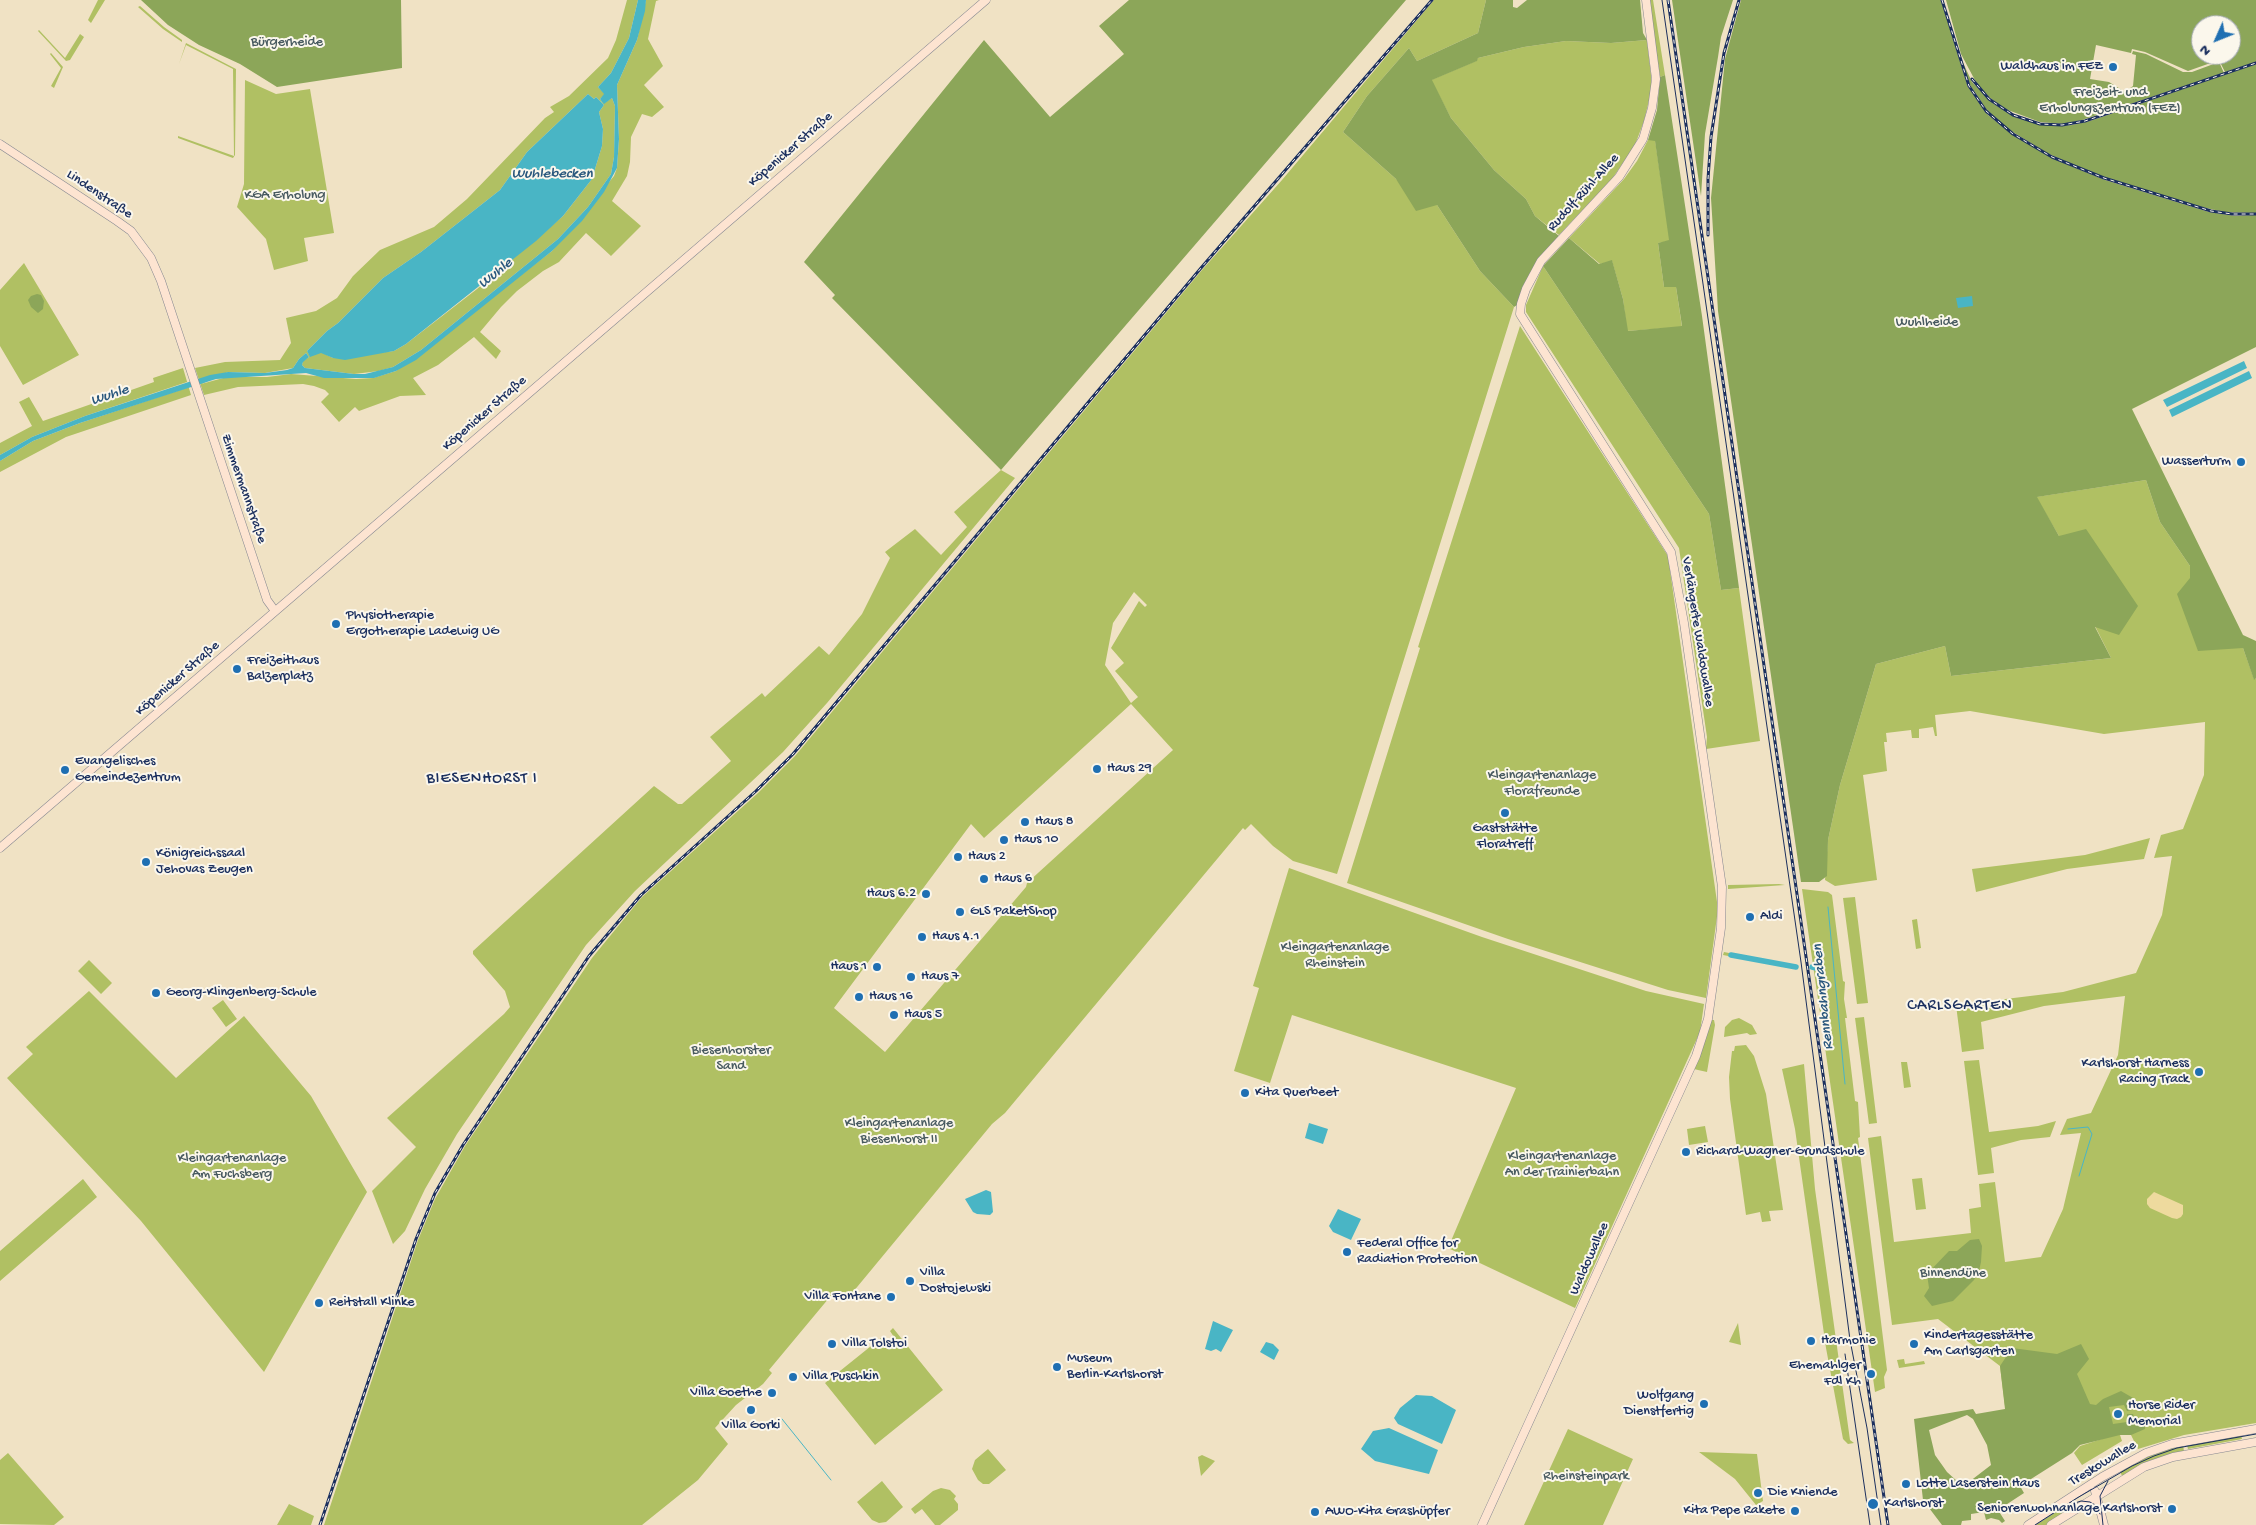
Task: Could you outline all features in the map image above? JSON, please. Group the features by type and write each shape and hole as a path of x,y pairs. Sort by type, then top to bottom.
{"street":[{"name":"Köpenicker Straße","path":"0,848 986,0"},
{"name":"Rudolf-Rühl-Allee","path":"1519,309 1529,282 1541,261 1619,177 1643,139 1652,108 1656,79 1646,0"},
{"name":"Lindenstraße","path":"0,144 117,221 141,243 158,272 190,372"},
{"name":"Verlängerte Waldowallee","path":"1519,309 1525,325 1667,544 1673,557 1722,891 1721,928 1710,1001"},
{"name":"Zimmermannstraße","path":"190,372 267,600 275,611"},
{"name":"Waldowallee","path":"1482,1525 1696,1056 1705,1033 1710,1001"},
{"name":"Treskowallee","path":"2028,1525 2127,1463 2162,1447 2224,1433 2256,1429"},
{"name":"Treskowallee","path":"2050,1525 2129,1474 2154,1463 2173,1457 2256,1442"},
{"path":"2092,1484 2104,1525"}],"green space":[{"path":"98,0 105,0 91,23 88,20"},
{"name":"Bürgerheide","path":"141,0 401,0 402,68 277,87 240,64 199,45 168,25"},
{"path":"627,0 638,0 629,38 611,73 598,87 605,94 600,99 602,102 604,103 612,98 615,106 614,157 611,174 588,207 558,239 421,350 393,367 354,374 305,368 302,365 303,361 309,357 306,353 293,368 265,373 228,372 201,384 227,377 267,377 291,374 356,379 373,378 396,371 552,251 614,176 617,168 619,139 617,85 637,40 646,0 659,0 656,1 648,39 663,66 644,85 664,107 652,117 642,114 631,137 630,162 627,176 612,201 641,226 611,256 586,233 559,262 543,271 517,291 480,332 501,351 496,359 474,337 438,365 413,378 426,395 400,396 359,411 355,407 339,422 321,402 329,394 325,390 314,386 303,384 238,387 204,395 195,368 225,362 280,360 291,343 286,318 316,311 337,298 353,276 380,250 434,227 467,199 545,118 554,112 550,107 569,96 608,58 616,40","holes":["588,94 594,99 596,97 604,105 599,112 603,129 602,146 592,179 563,216 477,289 406,344 394,351 333,358 321,352 310,356 307,351 383,278 421,252 500,190 527,152"]},
{"path":"1129,0 1406,0 1001,470 832,298 835,295 804,262 984,40 1050,117 1124,54 1099,26"},
{"path":"1434,0 1486,0 1478,33 1417,61 1409,48 1367,96 1343,132 1396,179 1437,205 1480,271 1514,307 1337,874 1293,861 1273,846 1251,824 1245,830 1243,828 1005,1113 992,1124 848,1298 834,1292 769,1370 772,1373 763,1384 736,1405 715,1428 728,1444 698,1480 642,1525 324,1525 418,1240 435,1199 465,1146 592,958 642,897 758,793 795,756 1202,270 1282,180","holes":["1134,592 1147,605 1145,607 1139,601 1111,648 1124,663 1115,671 1138,697 1131,703 1105,665 1113,623","1131,704 1173,750 1027,883 1026,887 885,1052 834,1008 971,824 984,838"]},
{"path":"1486,0 1513,0 1513,7 1517,8 1527,0 1640,0 1643,33 1647,40 1611,43 1566,41 1524,47 1478,58 1477,61 1432,80 1451,118 1494,170 1526,199 1535,216 1559,236 1533,269 1517,305 1514,307 1480,271 1437,205 1416,211 1396,179 1343,132 1367,96 1409,48 1417,61 1478,33"},
{"path":"1649,0 1653,0 1665,75 1660,77"},
{"path":"1672,0 1733,0 1721,37 1705,134 1701,196"},
{"name":"Wuhlheide","path":"1741,0 1941,0 1968,87 1988,115 2013,135 2059,161 2105,180 2209,212 2235,216 2256,215 2256,347 2132,409 2243,635 2256,641 2256,678 2254,680 2243,648 2198,651 2177,594 2190,578 2190,566 2160,522 2146,480 2037,497 2059,536 2086,529 2138,606 2119,635 2095,627 2111,658 1951,676 1945,646 1876,664 1840,785 1828,840 1827,876 1819,882 1801,882 1718,311 1711,198 1725,59"},
{"name":"Freizeit- und Erholungszentrum (FEZ)","path":"1946,0 2256,0 2256,62 2225,72 2222,65 2241,65 2241,15 2191,15 2191,65 2205,65 2188,71 2145,52 2132,49 2131,53 2096,45 2090,79 2109,82 2125,92 2133,86 2136,55 2132,54 2133,51 2146,54 2183,72 2192,72 2211,65 2220,65 2224,73 2082,120 2064,124 2040,122 2005,109 1989,97 1977,84 1961,54"},
{"path":"140,6 182,40 182,42 163,29 138,7"},
{"path":"39,30 65,58 80,34 84,37 70,60 66,61"},
{"path":"1647,40 1651,92 1644,121 1635,145 1612,179 1559,235 1535,216 1526,199 1494,170 1451,118 1431,80 1476,61 1478,58 1524,47 1566,41 1611,43"},
{"path":"186,43 236,69 235,155 233,158 178,138 178,136 234,156 233,69 186,45 179,64"},
{"path":"1958,52 1972,82 1994,104 2018,118 2053,126 2072,125 2090,121 2256,64 2256,213 2224,212 2197,206 2094,174 2047,153 2008,129 1988,112 1970,85"},
{"path":"51,53 63,67 54,88 51,86 61,68"},
{"path":"1665,75 1702,316 1739,588 1721,590 1709,514 1543,266 1569,238 1599,264 1612,260 1623,299 1628,331 1682,326 1676,287 1664,287 1658,243 1669,240 1655,141 1648,140 1657,110 1660,77"},
{"name":"KGA Erholung","path":"245,80 276,94 310,89 334,233 304,238 308,261 274,270 266,239 237,207 244,184"},
{"path":"1648,140 1655,140 1670,241 1658,243 1664,287 1676,287 1682,327 1627,331 1623,299 1612,261 1600,264 1569,238 1624,179 1637,161"},
{"path":"24,263 79,355 23,385 0,346 0,290"},
{"path":"1543,266 1709,514 1721,590 1739,588 1760,741 1706,749 1707,737 1679,548 1526,312 1526,305"},
{"path":"41,295 44,301 43,309 38,313 31,307 28,300 31,296"},
{"name":"Kleingartenanlage Florafreunde","path":"1520,326 1668,556 1718,909 1706,998 1668,990 1508,939 1347,883 1420,648 1418,647"},
{"path":"183,368 188,383 85,416 32,437 0,455 0,443 32,426 19,402 29,397 43,421 154,382 153,378"},
{"path":"189,387 191,395 66,437 0,472 0,461 33,441 80,423"},
{"path":"1001,470 1015,478 827,703 783,752 635,891 586,945 457,1134 425,1189 405,1231 393,1244 372,1191 416,1147 387,1118 510,1007 505,991 473,954 473,951 654,786 678,804 682,804 731,761 710,737 762,693 765,697 819,646 829,655 862,614 890,558 885,552 915,529 941,555 967,527 954,512"},
{"path":"2146,480 2160,522 2190,566 2190,578 2243,648 2254,679 2256,678 2256,1423 2184,1435 2138,1449 2131,1435 2120,1435 2122,1441 2082,1465 2074,1453 2080,1446 2105,1438 2011,1454 2000,1366 1938,1319 1892,1325 1868,1138 1881,1136 1894,1242 1971,1233 1969,1209 1981,1207 1979,1184 1995,1182 2005,1262 2041,1257 2063,1209 2081,1133 2060,1135 2067,1119 2091,1113 2118,1055 2125,996 2044,1006 1981,1022 1984,1049 1962,1052 1956,1005 2063,992 2136,973 2162,915 2172,856 2154,858 2161,835 2183,829 2204,775 2205,722 2104,734 1970,711 1935,715 1937,736 1935,736 1933,727 1919,729 1919,738 1912,738 1911,730 1886,733 1887,742 1884,742 1887,771 1863,775 1877,880 1835,886 1825,880 1828,840 1840,785 1876,664 1945,646 1951,676 2111,658 2095,626 2059,536 2036,497"},
{"path":"2150,838 2144,859 2067,869 1976,892 1972,869 2085,855"},
{"path":"1289,868 1482,937 1646,991 1704,1004 1700,1032 1575,1308 1448,1248 1516,1088 1292,1015 1270,1083 1234,1071 1259,988 1253,986"},
{"path":"1728,885 1785,885 1728,889"},
{"path":"1802,889 1828,892 1832,895 1843,981 1845,982 1844,999 1847,1018 1845,1018 1855,1101 1858,1102 1860,1137 1858,1138 1887,1370 1884,1377 1885,1388 1875,1392"},
{"path":"1855,897 1868,1003 1857,1004 1843,898"},
{"path":"1917,919 1921,948 1916,949 1912,920"},
{"path":"1724,952 1789,965 1790,968 1723,955"},
{"path":"89,960 112,983 101,994 78,971"},
{"name":"Kleingartenanlage Am Fuchsberg","path":"89,991 176,1078 244,1016 311,1096 367,1192 264,1372 141,1221 7,1078 33,1054 26,1047"},
{"path":"223,1000 237,1019 226,1027 212,1008"},
{"path":"1864,1017 1877,1123 1869,1124 1855,1018"},
{"path":"1739,1018 1752,1025 1757,1034 1750,1035 1747,1033 1724,1037 1725,1027 1732,1020"},
{"path":"1711,1020 1714,1020 1715,1025 1707,1072 1694,1069"},
{"path":"1746,1045 1754,1056 1766,1094 1783,1210 1769,1211 1771,1221 1762,1222 1760,1212 1746,1215 1730,1099 1729,1077 1732,1051 1734,1051 1735,1046"},
{"path":"1979,1060 1989,1132 2038,1126 2056,1121 2050,1137 2021,1140 1991,1148 1994,1173 1978,1175 1964,1061"},
{"path":"1901,1062 1907,1062 1911,1087 1904,1088"},
{"path":"1804,1064 1815,1189 1850,1440 1854,1443 1848,1444 1843,1439 1826,1348 1795,1129 1782,1069"},
{"path":"1705,1126 1708,1142 1689,1145 1687,1129"},
{"path":"1922,1178 1926,1209 1916,1210 1912,1179"},
{"path":"83,1179 97,1197 0,1281 0,1251"},
{"name":"Binnendüne","path":"1979,1239 1982,1246 1981,1262 1974,1280 1953,1301 1932,1306 1924,1296 1929,1288 1927,1274 1949,1251 1957,1251 1970,1240"},
{"path":"1738,1323 1741,1345 1729,1342"},
{"path":"893,1328 943,1390 875,1445 825,1383 881,1338 886,1344 894,1337 890,1331"},
{"path":"2081,1344 2089,1359 2077,1374 2090,1404 2096,1405 2103,1399 2121,1391 2133,1398 2127,1406 2132,1410 2127,1411 2124,1405 2109,1407 2113,1424 2127,1422 2127,1414 2133,1414 2136,1424 2145,1426 2145,1429 2131,1435 2120,1435 2080,1445 2072,1453 2020,1486 2024,1493 1998,1510 2005,1521 2002,1523 1991,1518 1986,1520 1984,1512 1971,1514 1971,1520 1962,1521 1961,1525 1942,1525 1923,1500 1914,1419 1973,1409 1976,1414 2005,1409 2000,1366 2012,1348 2057,1354","holes":["1967,1415 1973,1419 1987,1445 1991,1465 1965,1485 1958,1482 1947,1472 1935,1455 1929,1430"]},
{"path":"1904,1359 1905,1364 1924,1361 1925,1364 1899,1368 1897,1360"},
{"name":"Rheinsteinpark","path":"1568,1429 1633,1459 1603,1525 1524,1525"},
{"path":"2241,1435 2242,1439 2188,1449 2187,1445"},
{"path":"2183,1444 2184,1452 2142,1465 2122,1476 2120,1471 2157,1452"},
{"path":"988,1449 1006,1470 989,1484 983,1484 978,1480 972,1469 975,1460"},
{"path":"1699,1452 1757,1454 1763,1501 1756,1505 1735,1479"},
{"path":"8,1453 64,1517 54,1525 0,1524 0,1460"},
{"path":"1202,1455 1215,1461 1201,1476 1198,1457"},
{"path":"882,1481 903,1507 886,1522 879,1523 872,1520 857,1502"},
{"path":"941,1488 950,1490 956,1496 954,1499 958,1504 958,1510 940,1525 935,1525 922,1509 915,1514 911,1509 933,1491"},
{"path":"289,1504 314,1516 311,1525 277,1525"},
{"path":"2065,1504 2067,1508 2072,1505 2074,1507 2046,1525 2033,1525"}],"sand":[{"path":"2154,1192 2183,1205 2181,1217 2177,1219 2172,1218 2150,1208 2147,1204 2147,1199"}],"water":[{"path":"638,0 646,0 645,11 637,40 617,85 619,139 617,168 604,192 582,221 552,251 416,360 396,371 374,378 324,378 306,373 216,379 80,423 33,441 0,461 0,455 32,437 85,416 210,375 228,372 265,373 287,370 293,368 306,353 309,357 303,362 302,365 305,368 365,374 393,367 421,350 558,239 588,207 611,174 614,157 615,106 612,98 604,104 602,102 600,99 604,94 598,87 611,73 629,38"},
{"name":"Wuhlebecken","path":"588,94 594,99 596,97 604,105 599,112 603,129 602,146 592,179 563,216 536,241 406,344 394,351 345,360 321,353 310,357 307,351 383,278 421,252 500,190 527,152"},
{"path":"1972,296 1973,306 1958,308 1956,298"},
{"path":"2244,361 2247,368 2167,407 2163,400"},
{"path":"2249,371 2252,378 2172,417 2169,410"},
{"path":"1309,1123 1328,1129 1323,1144 1305,1138"},
{"path":"986,1190 991,1192 993,1212 990,1215 977,1214 973,1212 965,1199"},
{"path":"1338,1209 1361,1219 1351,1240 1333,1232 1329,1226"},
{"path":"1213,1321 1233,1330 1221,1352 1216,1349 1211,1351 1205,1349"},
{"path":"1266,1342 1273,1344 1279,1350 1274,1360 1260,1352"},
{"path":"1416,1395 1432,1396 1456,1410 1442,1444 1398,1424 1394,1418 1400,1408"},
{"path":"1389,1428 1438,1450 1429,1474 1375,1461 1361,1449 1373,1431"}],"waterway":[{"name":"Rennbahngraben","path":"1828,907 1845,1084"},
{"name":"Rennbahngraben","path":"1731,955 1796,967"},
{"name":"Rennbahngraben","path":"1812,967 1821,969"},
{"path":"2068,1129 2088,1127 2092,1134 2079,1176"},
{"path":"782,1419 831,1480"}],"tram line":[{"path":"1662,0 1801,962 1850,1340 1867,1428 1881,1525"},
{"path":"1845,1354 1870,1525"},
{"path":"2035,1525 2132,1466 2154,1456 2177,1448 2256,1434"},
{"path":"2103,1525 2100,1496 2108,1481"},
{"path":"2072,1504 2081,1501 2090,1502 2096,1506 2100,1514"}],"railway":[{"path":"320,1525 416,1239 435,1193 463,1145 589,956 641,895 756,791 793,754 1201,268 1432,0"},
{"path":"1668,0 1888,1525"},
{"path":"1708,235 1708,179 1711,137 1724,53 1739,0"},
{"path":"1942,0 1969,86 1986,111 2013,134 2052,157 2104,178 2211,211 2232,214 2256,214"},
{"path":"1972,79 1989,99 2013,115 2040,124 2062,125 2085,121 2256,63"}],"place":[{"name":"Waldhaus im FEZ","path":"2113,67"},
{"name":"Wasserturm","path":"2241,462"},
{"name":"Physiotherapie Ergotherapie Ladewig UG","path":"336,624"},
{"name":"Freizeithaus Balzerplatz","path":"237,669"},
{"name":"Haus 29","path":"1097,769"},
{"name":"Evangelisches Gemeindezentrum","path":"65,770"},
{"name":"Gaststätte Floratreff","path":"1505,813"},
{"name":"Haus 8","path":"1025,822"},
{"name":"Haus 10","path":"1004,840"},
{"name":"Haus 2","path":"958,857"},
{"name":"Königreichssaal Jehovas Zeugen","path":"146,862"},
{"name":"Haus 6","path":"984,879"},
{"name":"Haus 6.2","path":"926,894"},
{"name":"GLS PaketShop","path":"960,912"},
{"name":"Aldi","path":"1750,917"},
{"name":"Haus 4.1","path":"922,937"},
{"name":"Haus 1","path":"877,967"},
{"name":"Haus 7","path":"911,977"},
{"name":"Georg-Klingenberg-Schule","path":"156,993"},
{"name":"Haus 16","path":"859,997"},
{"name":"Haus 5","path":"894,1015"},
{"name":"Karlshorst Harness Racing Track","path":"2199,1072"},
{"name":"Kita Querbeet","path":"1245,1093"},
{"name":"Richard-Wagner-Grundschule","path":"1686,1152"},
{"name":"Federal Office for Radiation Protection","path":"1347,1252"},
{"name":"Villa Dostojewski","path":"910,1281"},
{"name":"Villa Fontane","path":"891,1297"},
{"name":"Reitstall Klinke","path":"319,1303"},
{"name":"Harmonie","path":"1811,1341"},
{"name":"Villa Tolstoi","path":"832,1344"},
{"name":"Kindertagesstätte Am Carlsgarten","path":"1914,1344"},
{"name":"Museum Berlin-Karlshorst","path":"1057,1367"},
{"name":"Ehemahlger Fdl Kh","path":"1871,1374"},
{"name":"Villa Puschkin","path":"793,1377"},
{"name":"Villa Goethe","path":"772,1393"},
{"name":"Wolfgang Dienstfertig","path":"1704,1404"},
{"name":"Villa Gorki","path":"751,1410"},
{"name":"Horse Rider Memorial","path":"2118,1414"},
{"name":"Lotte Laserstein Haus","path":"1906,1484"},
{"name":"Die Kniende","path":"1758,1493"},
{"name":"Karlshorst","path":"1873,1504"},
{"name":"Seniorenwohnanlage Karlshorst","path":"2172,1509"},
{"name":"Kita Pepe Rakete","path":"1795,1511"},
{"name":"AWO-Kita Grashüpfer","path":"1315,1512"}],"district":[{"name":"BIESENHORST I","path":"482,780"},
{"name":"CARLSGARTEN","path":"1960,1007"}],"water label":[{"name":"Wuhle","path":"496,274"},
{"name":"Wuhle","path":"110,396"}],"park label":[{"name":"Kleingartenanlage Rheinstein","path":"1335,956"},
{"name":"Biesenhorster Sand","path":"731,1060"},
{"name":"Kleingartenanlage Biesenhorst II","path":"899,1132"},
{"name":"Kleingartenanlage An der Trainierbahn","path":"1562,1166"}]}
